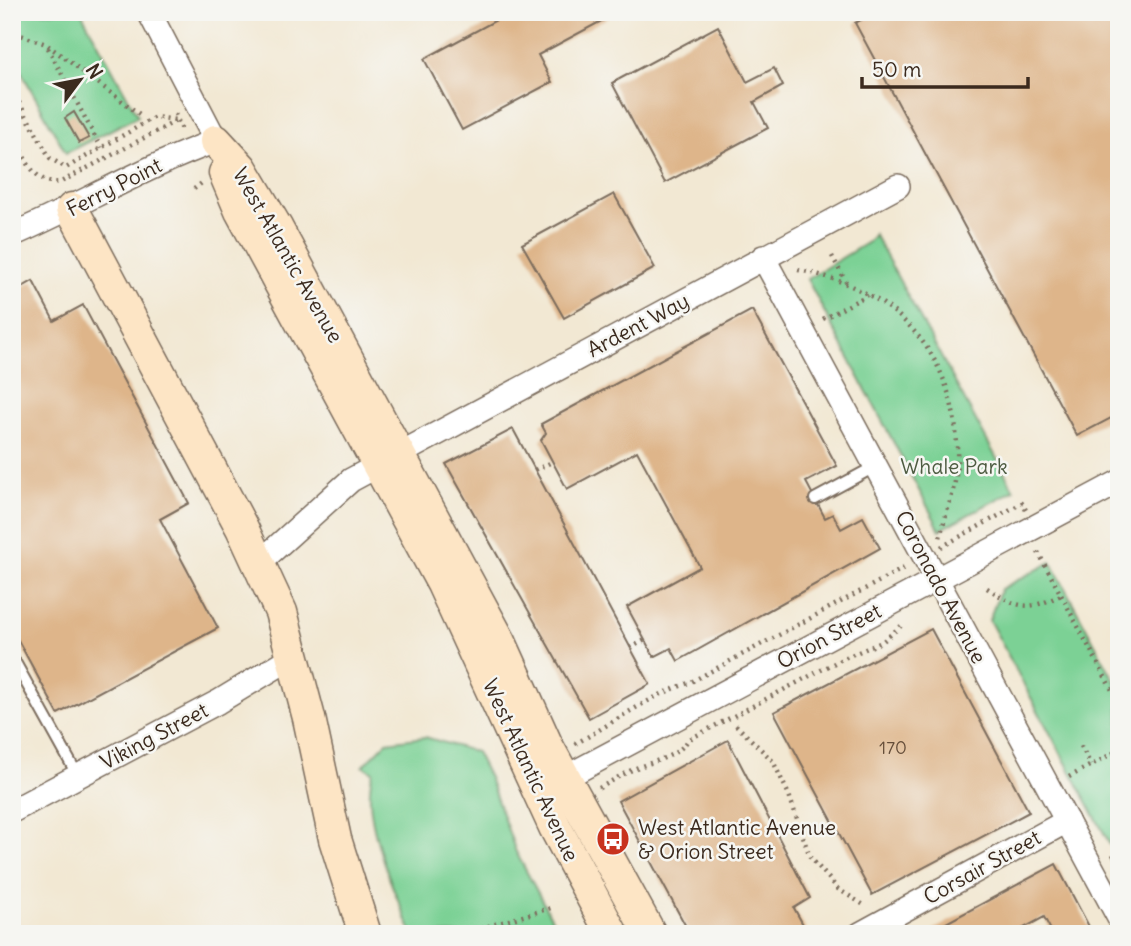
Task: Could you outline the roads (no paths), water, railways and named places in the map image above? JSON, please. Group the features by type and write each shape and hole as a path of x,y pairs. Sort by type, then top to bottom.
{"street":[{"path":"149,12 216,141"},
{"name":"Ferry Point","path":"12,234 72,209 172,158 216,141"},
{"name":"West Atlantic Avenue","path":"216,141 225,175 241,211 388,459 443,584 650,934"},
{"name":"Ardent Way","path":"259,563 343,486 388,459 898,186"},
{"path":"72,209 259,563 281,612 294,656 335,839 365,934"},
{"name":"Coronado Avenue","path":"763,257 1119,918"},
{"name":"Orion Street","path":"556,773 1119,482"},
{"name":"Viking Street","path":"12,811 218,702 294,656"},
{"name":"West Atlantic Avenue","path":"556,773 612,934"},
{"name":"Corsair Street","path":"860,934 1067,821"}],"lane":[{"path":"815,499 876,466"},
{"path":"12,656 78,776"}],"place":[{"name":"West Atlantic Avenue & Orion Street","path":"613,839"}],"park label":[{"name":"Whale Park","path":"954,466"}]}
